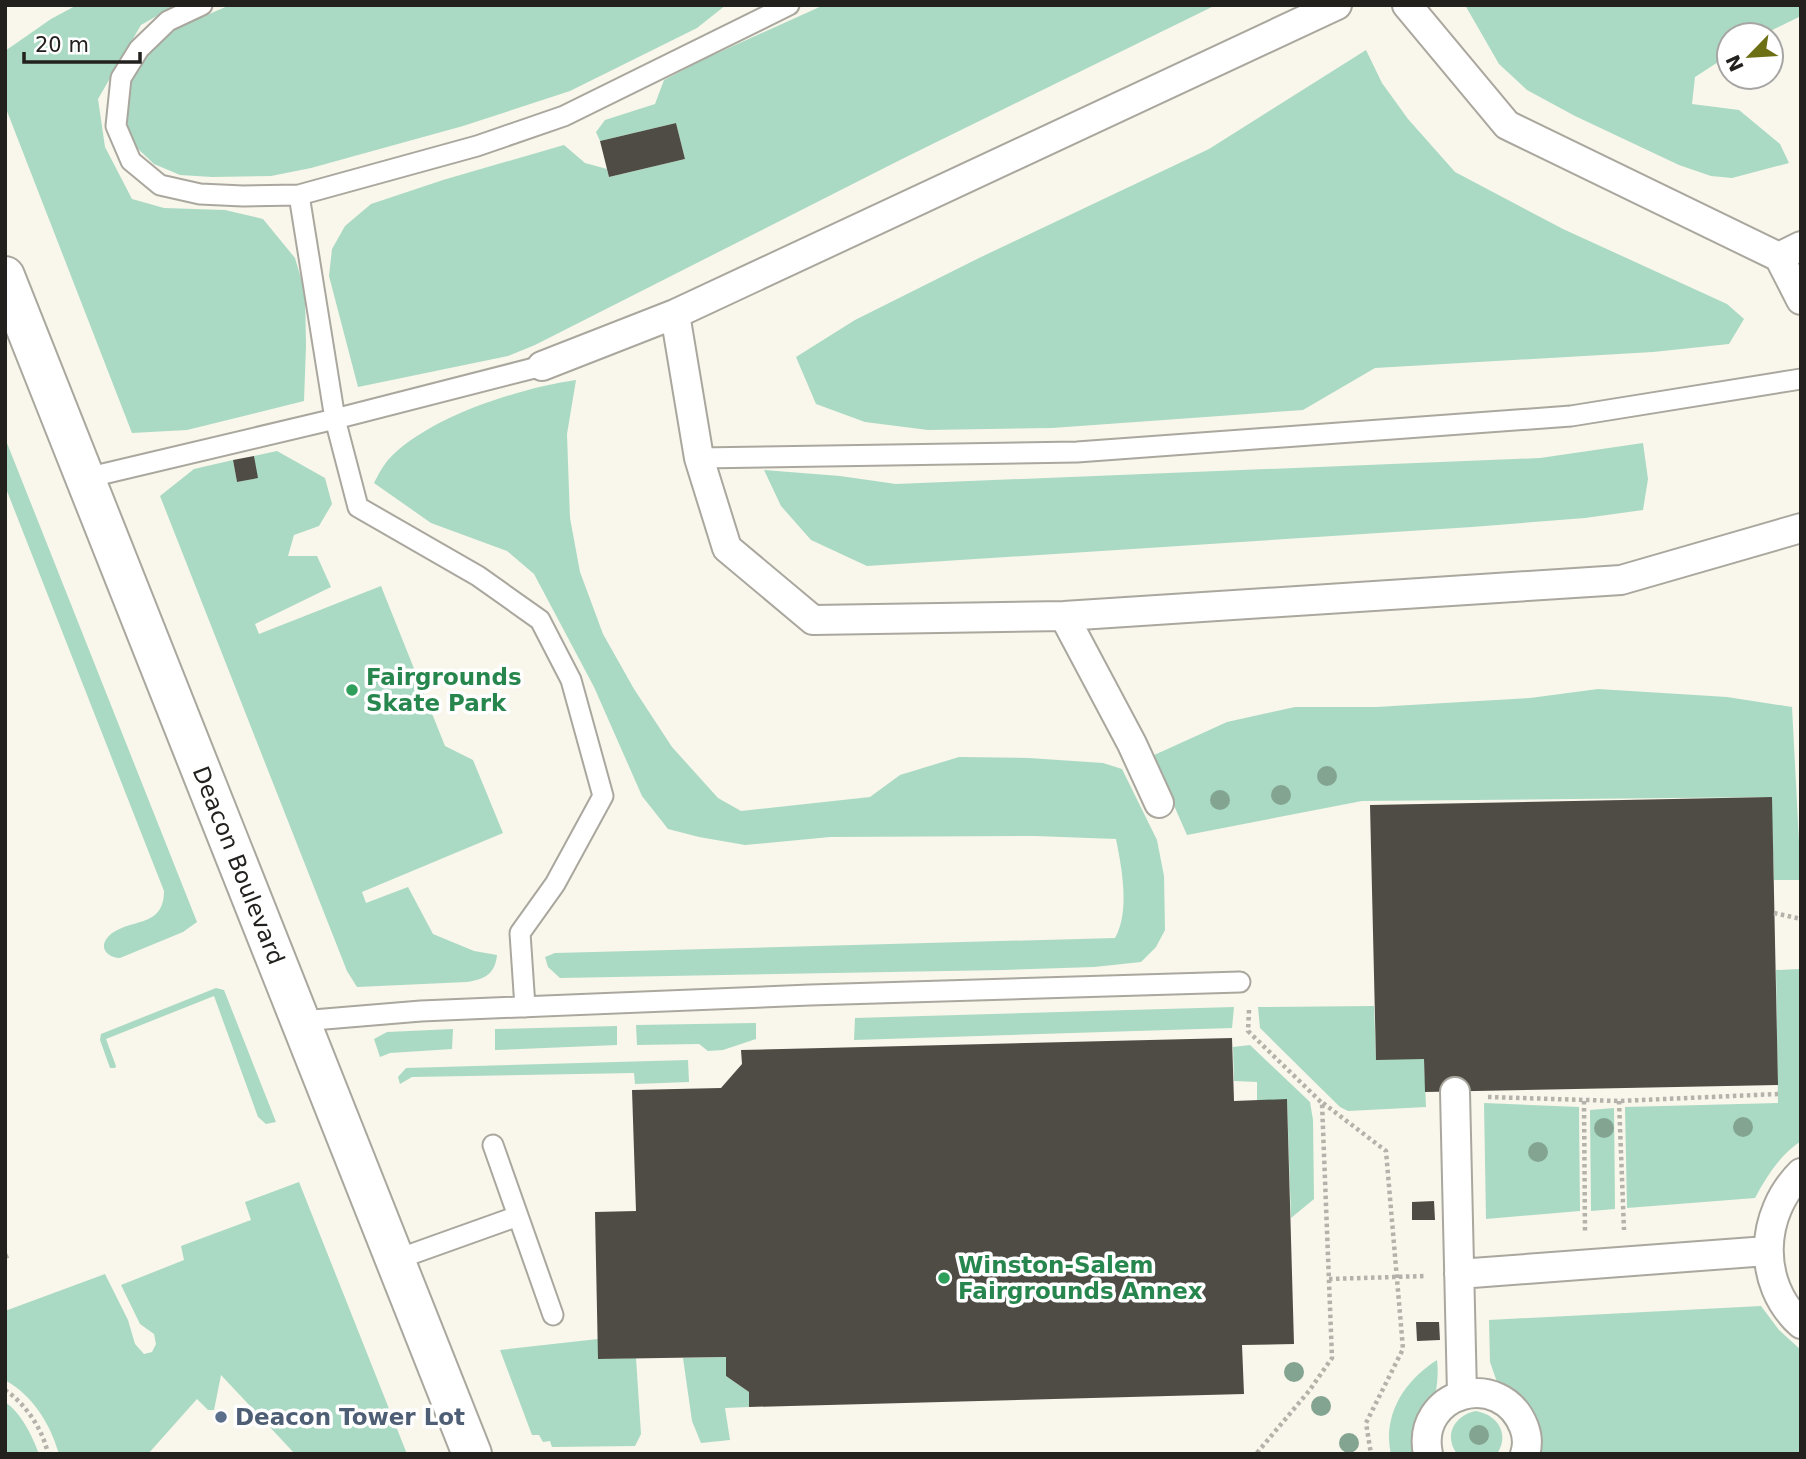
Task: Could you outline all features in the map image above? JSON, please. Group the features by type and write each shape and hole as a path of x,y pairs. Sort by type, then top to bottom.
{"street":[{"path":"541,366 676,314 1337,5"},
{"path":"1408,5 1507,125 1790,251 1801,300"},
{"name":"Deacon Boulevard","path":"5,276 472,1454"},
{"path":"676,314 699,458 727,548 813,620 1064,616 1621,580 1801,528"},
{"path":"1064,616 1132,744 1159,803"},
{"path":"1455,1095 1462,1394"},
{"path":"1801,1173 1788,1186 1772,1217 1768,1251 1774,1285 1792,1315 1801,1324"},
{"path":"1459,1274 1768,1251"},
{"path":"1428,1454 1428,1428 1436,1413 1447,1401 1462,1394 1479,1392 1509,1404 1520,1417 1525,1432 1525,1454"}],"lane":[{"path":"202,5 168,21 139,49 121,78 116,126 131,161 160,185 200,194 299,195 477,146 564,116 789,5"},
{"path":"299,195 335,419 358,507 478,576 540,620 572,680 603,796 555,884 520,933 525,1007"},
{"path":"86,478 335,419 541,366"},
{"path":"699,458 1077,452 1571,416 1801,379"},
{"path":"301,1021 421,1011 824,994 1240,982"},
{"path":"493,1145 553,1315"},
{"path":"395,1260 518,1216"}],"path":[{"path":"1774,913 1801,919"},
{"path":"1249,1006 1248,1031 1322,1102 1386,1151 1403,1349 1366,1423 1371,1454"},
{"path":"1455,1095 1619,1101 1779,1094"},
{"path":"1584,1101 1585,1265"},
{"path":"1619,1101 1626,1262"},
{"path":"1256,1454 1310,1391 1332,1358 1322,1102"},
{"path":"1329,1279 1459,1274"},
{"path":"5,1390 22,1406 40,1430 48,1454"}],"green space":[{"path":"77,5 176,5 141,25 98,99 105,147 132,199 164,208 225,210 263,219 295,258 305,292 304,401 187,430 132,433 5,106 5,51 51,19"},
{"path":"230,5 726,5 697,28 570,91 463,126 311,168 271,176 180,175 154,164 135,146 128,129 130,79 149,53 177,28"},
{"path":"824,5 1216,5 902,159 535,345 508,356 358,387 329,276 332,249 345,226 371,204 564,145 585,163 607,169 609,177 685,159 676,123 600,141 596,132 605,120 655,104 664,80"},
{"path":"1465,5 1801,5 1801,16 1785,24 1785,21 1715,21 1715,64 1695,77 1692,104 1739,110 1780,144 1789,163 1732,178 1711,176 1679,165 1575,116 1527,90 1499,64"},
{"path":"1366,50 1382,83 1408,119 1455,172 1563,229 1727,304 1744,319 1729,344 1653,352 1375,368 1303,410 1052,428 928,430 865,422 816,404 796,357 855,320 1209,149"},
{"path":"576,380 567,434 570,518 580,572 603,634 634,689 672,747 718,798 741,811 870,797 900,775 959,757 1103,763 1122,769 1157,840 1164,876 1165,930 1156,947 1141,962 1094,967 1004,970 560,978 548,967 545,957 555,953 1115,938 1120,927 1123,903 1116,839 1035,836 830,837 745,845 668,829 642,796 594,687 534,574 507,551 431,523 374,483 388,460 426,430 502,397"},
{"path":"5,438 197,922 183,932 120,958 106,952 105,941 116,931 158,912 164,891 5,486"},
{"path":"1643,443 1648,479 1643,510 1585,518 1472,527 867,566 811,540 781,506 764,470 896,484 1540,458"},
{"path":"277,451 325,478 332,504 319,526 294,535 288,556 317,556 331,587 255,624 259,634 381,586 445,746 473,760 503,833 362,892 366,903 408,887 433,934 474,951 497,955 491,971 479,979 467,982 357,987 347,971 160,496 194,469 233,460 237,482 257,478 254,456"},
{"path":"1598,689 1727,697 1792,707 1801,880 1774,880 1771,797 1362,801 1187,835 1152,756 1227,722 1295,707 1376,707 1530,698"},
{"path":"1801,969 1801,1141 1775,1166 1755,1198 1627,1208 1625,1107 1778,1103 1776,970"},
{"path":"216,988 224,990 276,1122 266,1124 258,1117 214,996 106,1039 116,1066 110,1068 100,1040 101,1034"},
{"path":"1374,1006 1376,1059 1424,1059 1426,1107 1348,1111 1340,1107 1260,1028 1258,1007"},
{"path":"1234,1007 1232,1028 854,1040 855,1018"},
{"path":"756,1023 756,1039 723,1050 708,1051 699,1044 637,1045 636,1025"},
{"path":"617,1026 617,1045 495,1050 495,1029"},
{"path":"453,1029 452,1049 390,1053 380,1057 374,1039 387,1032"},
{"path":"1250,1045 1310,1102 1313,1120 1314,1199 1291,1218 1287,1100 1257,1100 1257,1082 1234,1081 1233,1047"},
{"path":"688,1060 689,1082 635,1084 634,1073 412,1077 400,1084 398,1077 406,1068"},
{"path":"1484,1103 1579,1107 1580,1211 1486,1219"},
{"path":"1614,1108 1615,1209 1591,1211 1590,1110"},
{"path":"299,1182 407,1454 295,1454 221,1375 214,1410 208,1410 197,1399 148,1454 59,1454 39,1411 24,1394 5,1380 5,1311 105,1274 128,1320 135,1344 144,1354 152,1352 156,1344 154,1334 140,1324 121,1285 184,1260 181,1246 251,1220 245,1202"},
{"path":"1761,1306 1779,1330 1801,1350 1801,1454 1534,1454 1509,1390 1497,1382 1490,1362 1489,1320"},
{"path":"598,1339 599,1359 636,1358 641,1434 635,1446 552,1447 550,1441 543,1442 539,1435 532,1435 500,1350"},
{"path":"726,1357 726,1376 749,1392 749,1407 725,1408 730,1440 701,1443 692,1421 683,1358"},
{"path":"1437,1360 1437,1384 1420,1454 1391,1454 1389,1440 1393,1412 1406,1388 1425,1368"},
{"path":"5,1402 25,1425 39,1454 5,1454"},
{"path":"1476,1411 1484,1413 1500,1426 1502,1439 1497,1454 1457,1454 1453,1447 1453,1427 1462,1417"}],"building":[{"path":"676,123 685,159 609,177 600,141"},
{"path":"254,456 258,478 237,482 233,460"},
{"path":"1772,797 1778,1085 1425,1092 1424,1059 1376,1060 1370,805"},
{"name":"Winston-Salem Fairgrounds Annex","path":"1232,1038 1234,1101 1287,1099 1294,1344 1242,1345 1244,1394 749,1407 749,1392 726,1376 726,1357 598,1359 595,1212 636,1211 632,1090 721,1088 742,1064 741,1050"},
{"path":"1434,1201 1435,1220 1412,1220 1412,1202"},
{"path":"1416,1322 1439,1322 1440,1340 1417,1341"}],"place":[{"name":"Fairgrounds Skate Park","path":"352,690"},
{"name":"Winston-Salem Fairgrounds Annex","path":"944,1278"},
{"name":"Deacon Tower Lot","path":"221,1417"}]}
